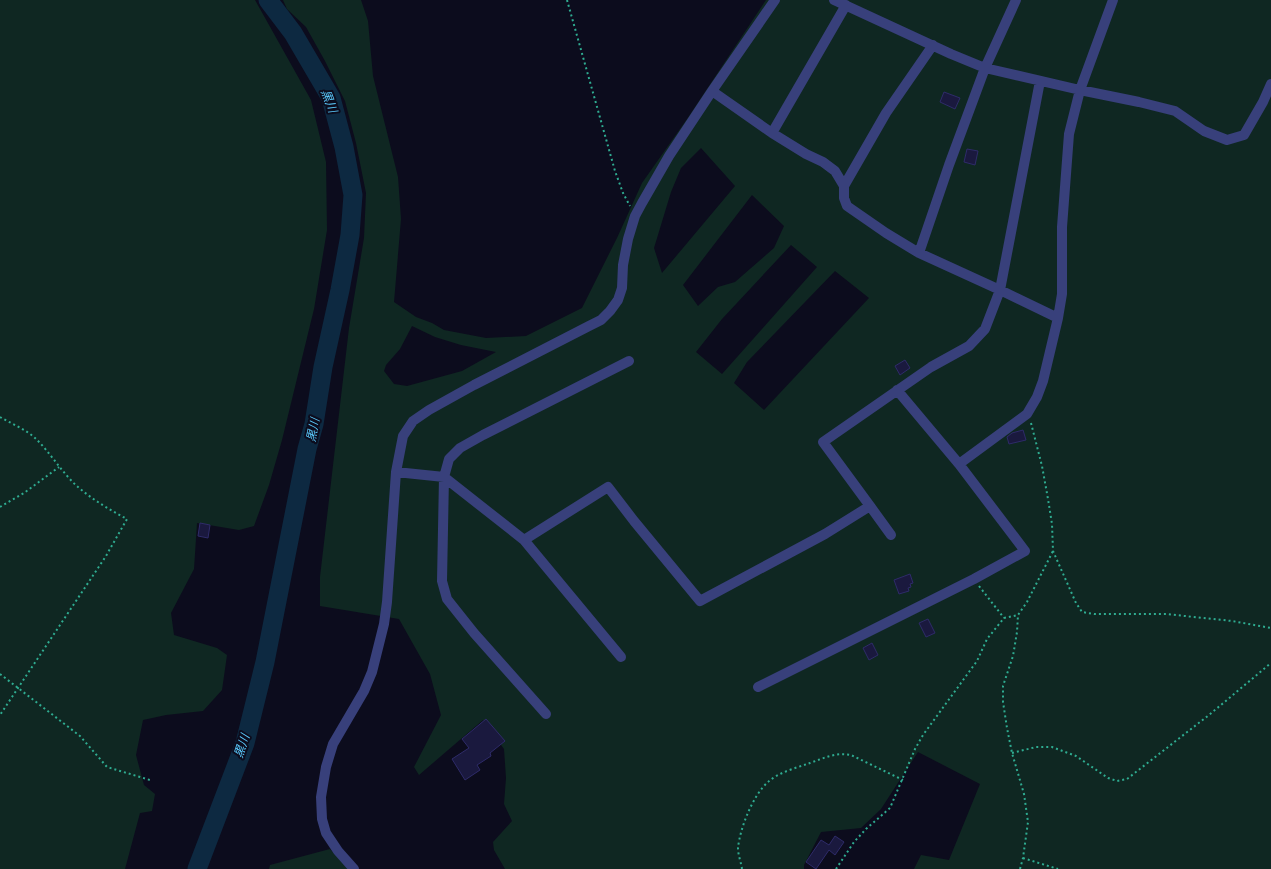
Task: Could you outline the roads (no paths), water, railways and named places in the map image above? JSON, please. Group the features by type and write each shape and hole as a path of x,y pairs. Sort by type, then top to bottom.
{"street":[{"path":"354,869 338,851 326,833 322,819 321,797 326,767 333,744 364,691 372,672 384,624 387,602 396,472 403,436 413,421 428,410 601,320 610,311 618,300 622,288 623,265 634,216 669,156 775,0"},
{"path":"834,0 986,68 1175,111 1204,131 1227,140 1244,135 1263,102 1271,84"},
{"path":"919,252 949,165 986,68 1016,0"},
{"path":"959,464 1027,414 1044,381 1062,294 1062,227 1069,134 1080,90 1113,0"},
{"path":"772,133 846,5"},
{"path":"933,45 886,113 844,186 844,198 847,206 886,233 919,252 1058,318"},
{"path":"891,535 823,442 931,367 970,346 985,329 1000,290 1040,81"},
{"path":"712,91 772,133 806,154 823,162 835,171 844,186"},
{"path":"546,714 474,633 447,600 442,581 444,477 449,460 460,448 629,361"},
{"path":"758,687 974,579 1025,551 959,464 897,390"},
{"path":"396,472 444,477 524,540 621,657"},
{"path":"524,540 608,487 700,601 825,534 870,506"}],"waterway":[{"name":"黒川","path":"197,869 245,743 265,662 307,449 314,424 323,367 340,290 350,235 353,195 344,147 331,98 293,33 268,0"}]}
